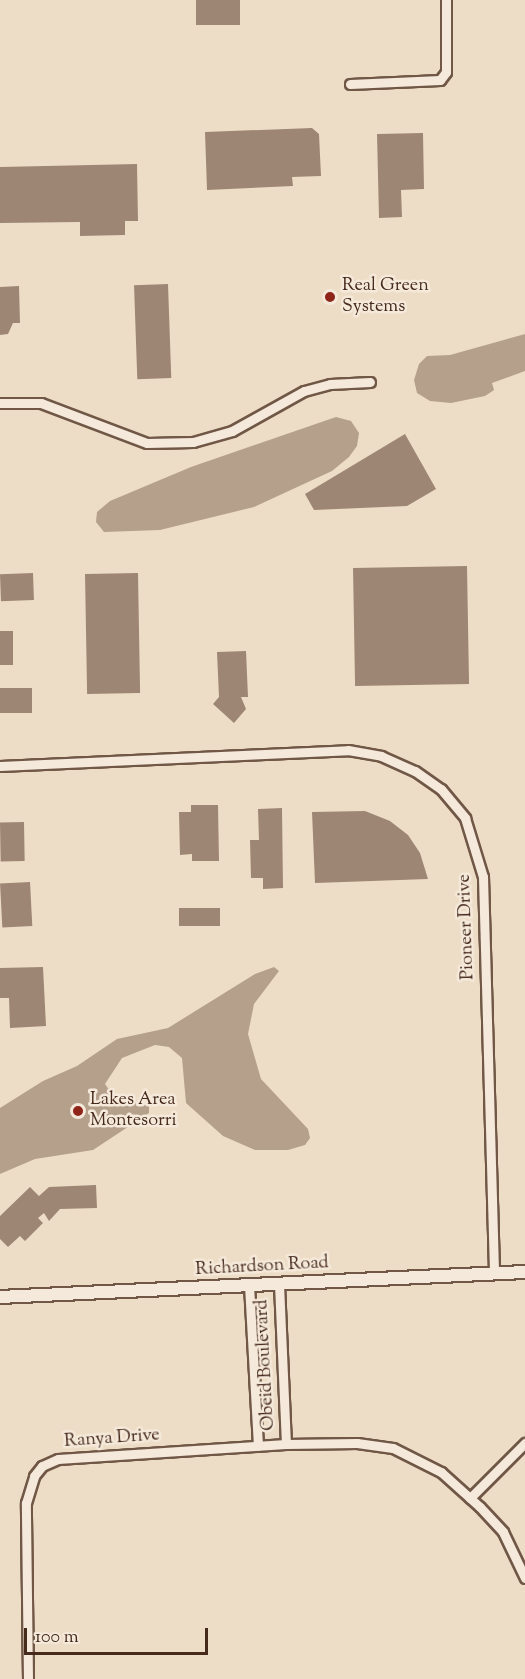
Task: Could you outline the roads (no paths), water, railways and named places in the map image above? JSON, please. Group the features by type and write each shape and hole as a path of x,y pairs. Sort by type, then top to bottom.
{"street":[{"path":"350,84 440,80 446,72 446,0"},
{"path":"0,403 41,403 147,443 193,442 232,431 303,391 330,384 370,382"},
{"name":"Pioneer Drive","path":"0,766 348,750 381,756 415,771 441,789 465,818 483,877 494,1273"},
{"name":"Richardson Road","path":"0,1297 525,1272"},
{"name":"Obeid Boulevard","path":"279,1284 286,1444"},
{"name":"Obeid Boulevard","path":"249,1285 258,1446"},
{"name":"Ranya Drive","path":"28,1679 26,1503 34,1476 42,1466 58,1459 286,1444 357,1443 393,1448 441,1472 470,1498 503,1532 525,1578"},
{"path":"470,1498 525,1443"}],"place":[{"name":"Real Green Systems","path":"330,297"},
{"name":"Lakes Area Montesorri","path":"78,1111"}]}
